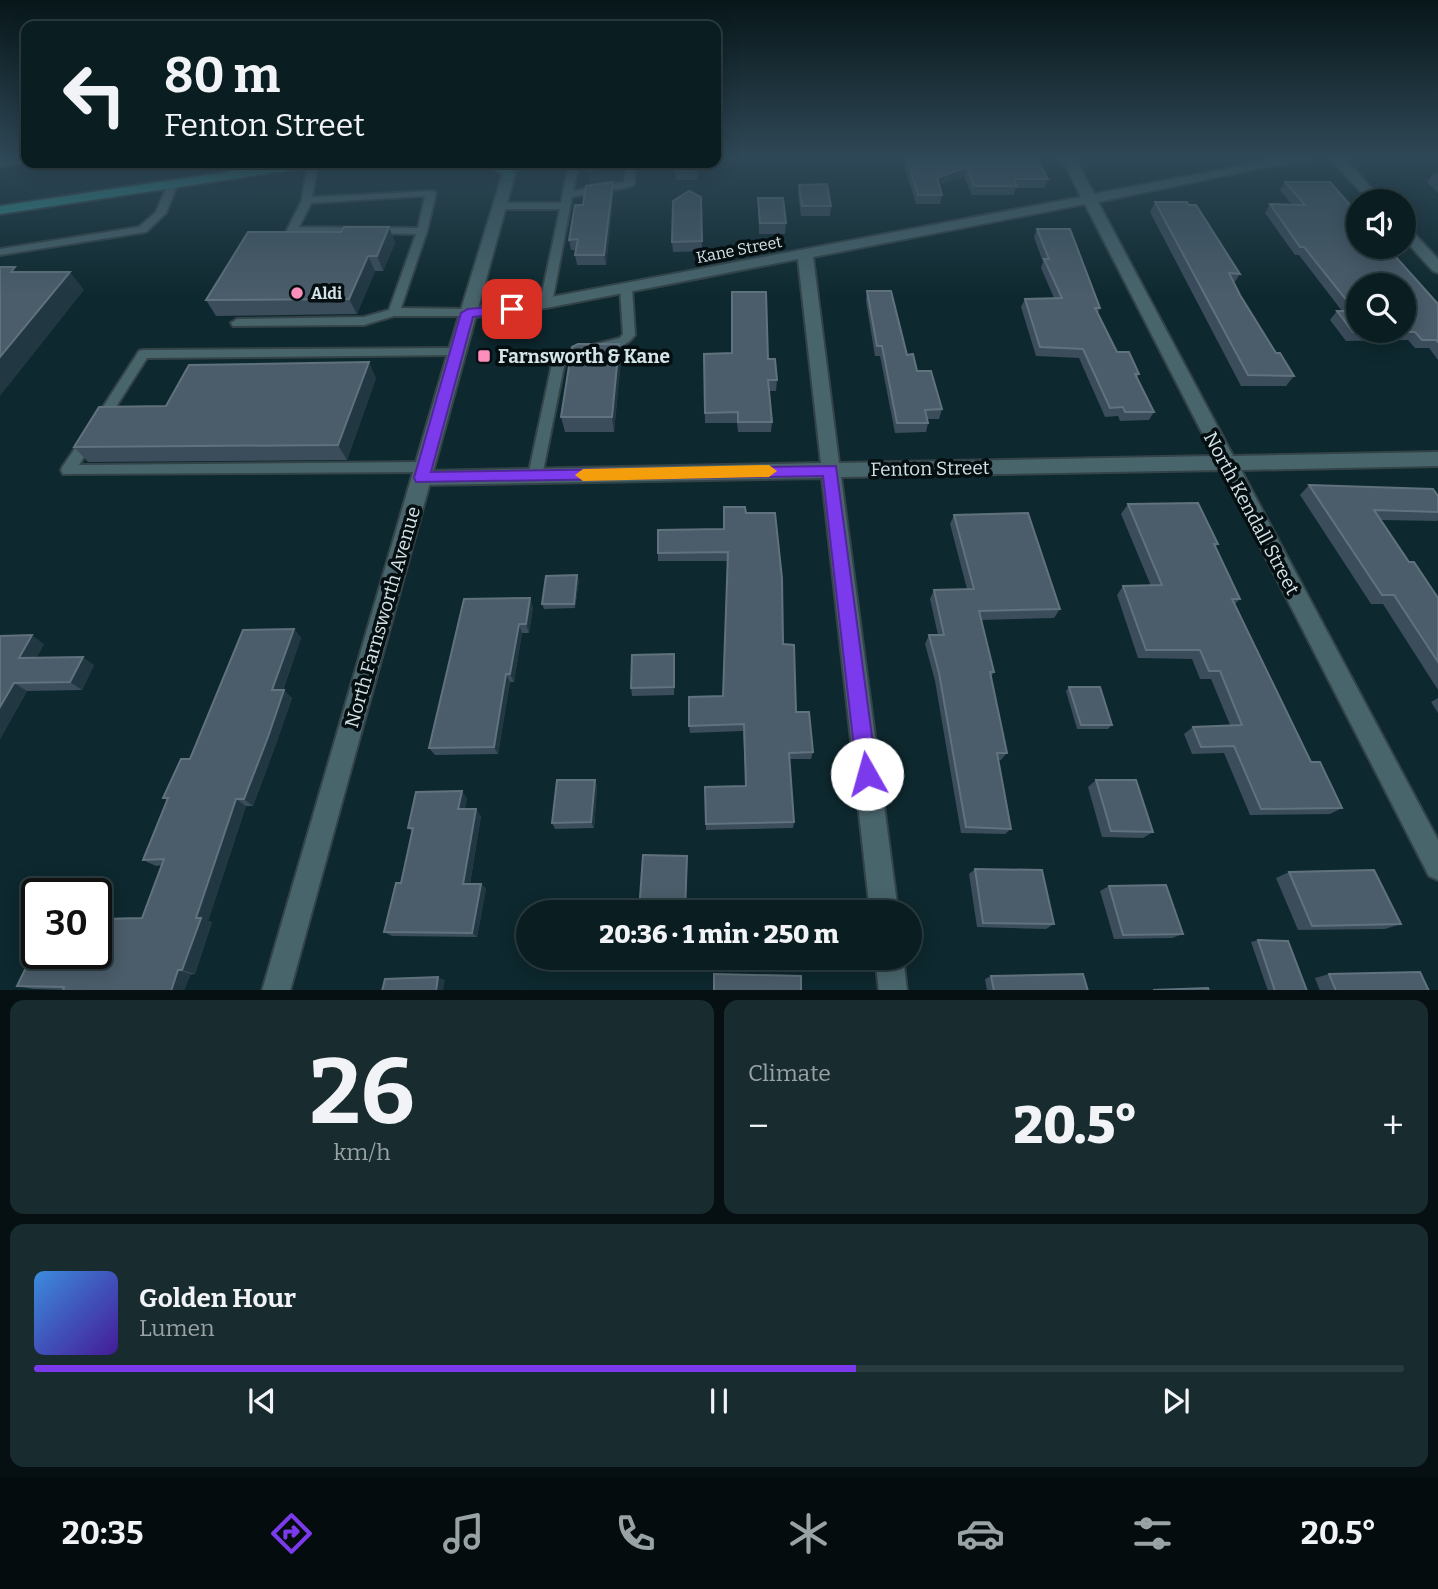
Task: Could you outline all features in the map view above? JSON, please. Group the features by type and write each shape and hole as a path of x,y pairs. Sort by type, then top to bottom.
{"main road":[{"path":"0,210 37,204"}],"street":[{"name":"Kane Street","path":"468,313 546,303 1059,204"},
{"name":"North Kendall Street","path":"1093,204 1224,462 1438,867"},
{"name":"North Farnsworth Avenue","path":"276,990 499,206"},
{"path":"1416,244 1438,268"},
{"path":"805,255 883,900"},
{"name":"Fenton Street","path":"423,473 535,476 1438,459"},
{"path":"891,970 893,990"}],"lane":[{"path":"0,252 142,230 160,213 164,204"},
{"path":"305,204 292,230 422,231"},
{"path":"394,312 428,204"},
{"path":"499,206 519,204"},
{"path":"546,303 565,204"},
{"path":"535,476 558,364 568,355 624,341 629,335 626,288"},
{"path":"237,323 365,321 394,312 468,313"},
{"path":"423,473 68,470 143,354 456,352"}],"building":[{"path":"610,204 604,255 575,255 578,239 569,240 575,205"},
{"path":"673,204 701,204 702,241 672,242"},
{"path":"758,204 784,204 786,223 760,223"},
{"path":"802,204 831,206 802,206"},
{"path":"1156,204 1196,205 1240,274 1229,273 1240,295 1276,353 1280,353 1294,376 1248,375"},
{"path":"1270,204 1346,204 1346,259 1398,259 1410,273 1346,273 1346,300 1304,247 1300,247"},
{"name":"Aldi","path":"344,227 389,227 377,256 368,256 349,299 206,300 248,232 341,232"},
{"path":"1037,229 1070,229 1100,308 1095,308 1117,352 1129,352 1139,374 1135,374 1154,412 1125,412 1123,407 1110,408 1083,349 1040,347 1025,299 1062,298 1044,259 1049,259"},
{"path":"0,267 15,267 11,272 70,272 0,357"},
{"path":"1416,279 1438,304 1438,342 1422,340 1416,333"},
{"path":"867,291 891,291 907,355 913,354 917,371 931,371 942,409 925,410 928,423 897,423 882,346 877,346"},
{"path":"732,292 766,292 768,359 775,359 777,380 768,380 772,422 738,422 738,412 705,413 704,354 732,353"},
{"path":"1337,311 1346,311 1346,323"},
{"path":"578,344 619,344 612,417 561,417 572,347"},
{"path":"369,362 338,445 74,447 99,407 166,406 189,365"},
{"path":"1309,485 1433,489 1438,496 1438,512 1374,510 1409,562 1414,562 1438,598 1438,662 1394,595 1382,595"},
{"path":"1198,503 1240,599 1232,599 1311,762 1320,762 1342,808 1261,809 1234,746 1201,747 1193,727 1242,725 1220,671 1209,671 1200,650 1146,650 1123,586 1162,585 1128,504"},
{"path":"724,507 745,507 746,513 775,513 782,578 783,644 794,645 796,712 809,712 813,752 789,753 794,822 706,824 705,787 746,786 744,724 689,726 689,697 723,696 728,552 658,553 658,530 724,529"},
{"path":"1028,513 1060,609 979,611 994,672 990,672 1007,753 997,753 1011,829 966,827 939,673 929,635 944,635 934,590 974,589 954,515"},
{"path":"577,575 574,604 542,604 546,576"},
{"path":"530,598 526,624 519,624 510,674 506,674 494,747 429,748 464,599"},
{"path":"294,629 272,690 284,690 244,799 236,799 196,918 201,918 182,970 178,970 171,990 63,990 64,987 17,986 25,969 112,969 112,919 142,918 164,859 143,860 168,798 163,798 181,759 190,759 243,630"},
{"path":"32,635 19,658 83,657 70,682 14,683 0,707 0,636"},
{"path":"674,654 674,687 631,688 632,655"},
{"path":"1069,687 1100,687 1112,725 1081,725"},
{"path":"557,780 595,780 591,822 552,823"},
{"path":"1096,780 1136,780 1153,832 1111,831"},
{"path":"462,791 458,809 476,809 463,884 481,884 472,933 384,932 396,883 401,883 413,828 408,828 416,792"},
{"path":"643,855 687,856 685,900 640,900"},
{"path":"975,869 1042,870 1054,924 983,923"},
{"path":"1374,870 1401,924 1312,926 1289,872"},
{"path":"1166,885 1183,934 1123,935 1109,886"},
{"path":"1258,940 1288,941 1307,990 1275,990"},
{"path":"1420,972 1429,990 1336,990 1329,974"},
{"path":"714,974 801,976 801,990 714,990"},
{"path":"1083,974 1088,990 994,990 991,976"},
{"path":"438,977 436,990 382,990 385,979"},
{"path":"1208,988 1209,990 1154,990"}],"slow traffic":[{"path":"583,475 769,471"}],"place":[{"name":"Aldi","path":"297,293"},
{"name":"Farnsworth & Kane","path":"484,356"}],"route":[{"path":"512,309 468,313 422,478 830,470 867,774"}]}
